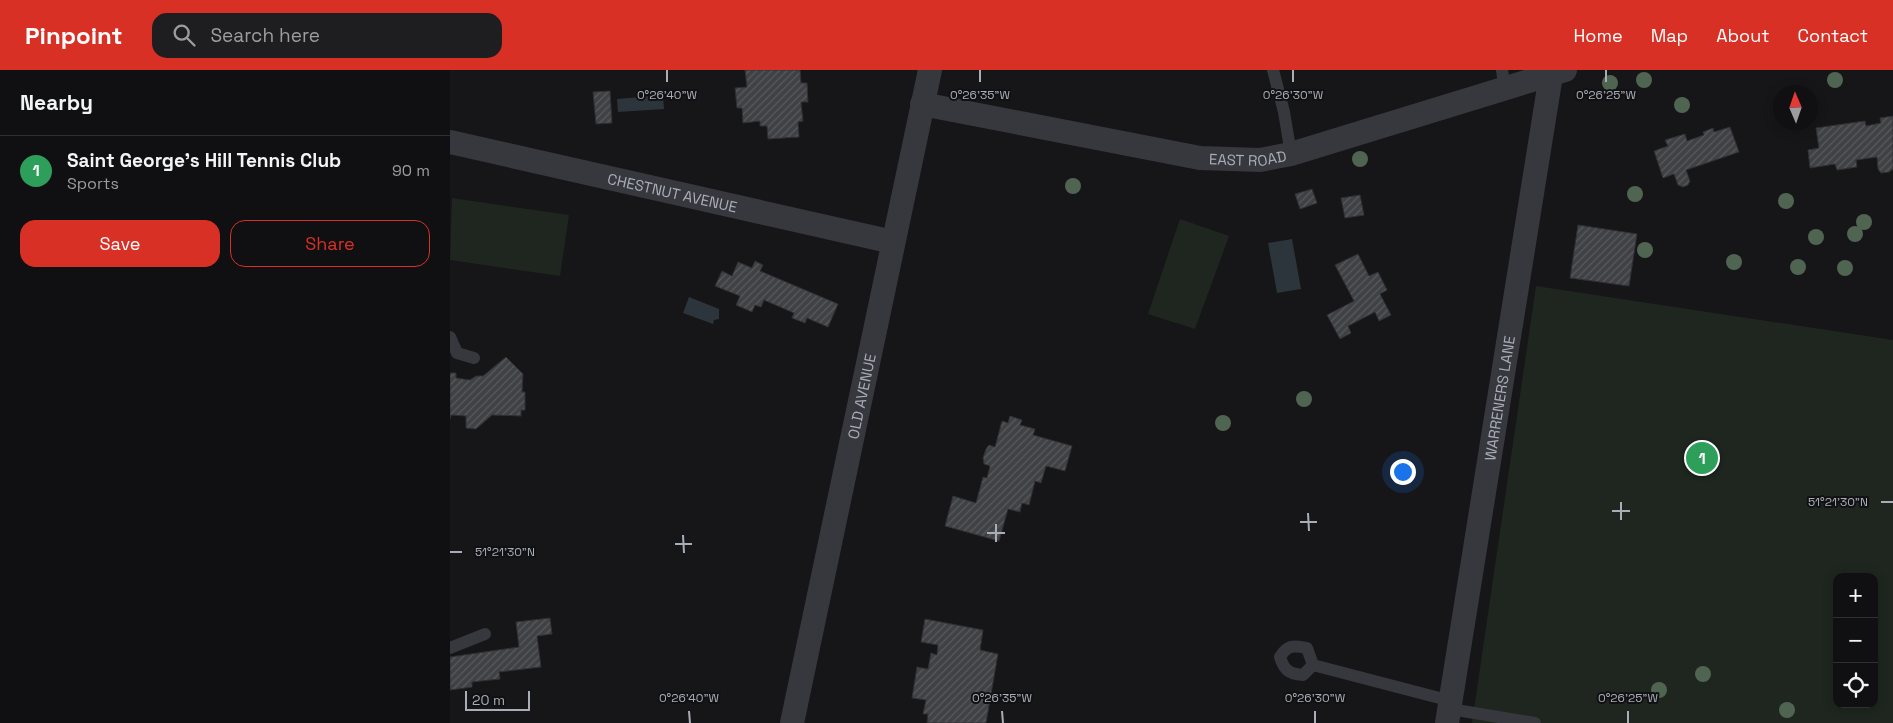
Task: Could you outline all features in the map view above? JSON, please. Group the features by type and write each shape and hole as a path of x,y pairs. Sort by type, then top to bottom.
{"street":[{"name":"OLD AVENUE","path":"792,723 930,70"},
{"name":"EAST ROAD","path":"922,104 1200,158 1260,160 1291,154 1503,80 1558,72"},
{"name":"WARRENERS LANE","path":"1450,711 1558,72"},
{"name":"CHESTNUT AVENUE","path":"450,142 893,242"}],"lane":[{"path":"1273,70 1284,112 1291,154"},
{"path":"450,337 454,353 474,358"},
{"path":"450,648 485,634"},
{"path":"1313,665 1450,711 1535,723"}],"shaded area":[{"path":"663,95 664,109 618,112 617,99"},
{"path":"452,198 569,215 560,276 450,260"},
{"path":"1180,219 1229,236 1195,329 1148,314"},
{"path":"1292,239 1301,289 1277,293 1268,243"},
{"path":"1536,286 1893,340 1893,723 1472,723"},
{"path":"689,297 719,309 719,319 714,320 713,324 683,313"}],"building":[{"path":"745,70 800,70 801,83 807,83 808,102 801,102 803,121 798,122 799,137 768,139 767,126 760,126 760,121 743,123 742,108 737,108 735,88 747,87"},
{"path":"610,91 612,123 596,124 593,92"},
{"path":"1893,116 1893,169 1889,172 1881,173 1878,169 1877,157 1856,160 1857,167 1837,170 1835,164 1810,168 1808,150 1819,148 1816,130 1818,128 1865,121 1866,126 1881,123 1880,118"},
{"path":"1730,127 1739,152 1686,170 1690,181 1688,185 1683,187 1678,185 1674,174 1663,178 1654,151 1668,146 1665,140 1685,134 1687,141 1704,135 1703,132 1713,128 1714,132"},
{"path":"1312,189 1317,203 1300,209 1295,194"},
{"path":"1360,195 1364,215 1345,218 1341,198"},
{"path":"1578,225 1637,234 1629,286 1570,278"},
{"path":"1358,254 1369,276 1378,272 1387,290 1380,294 1391,315 1379,321 1375,312 1348,326 1351,333 1340,339 1327,315 1354,301 1335,265"},
{"path":"755,261 763,265 760,271 838,304 828,327 807,318 805,323 792,318 794,313 764,300 761,307 755,305 752,312 736,305 740,296 715,286 722,271 732,276 738,262 752,268"},
{"path":"506,357 523,374 522,392 525,392 525,410 521,410 521,416 492,415 476,429 466,428 466,416 451,415 450,419 450,373 456,373 456,378 470,380 476,376 483,376"},
{"path":"1010,416 1022,420 1020,425 1035,429 1033,435 1072,446 1065,471 1046,466 1041,483 1035,481 1029,505 1022,503 1020,512 1008,509 999,541 945,526 953,496 976,503 983,477 987,478 990,466 984,464 983,458 986,449 989,445 995,447 1002,421 1008,423"},
{"path":"550,618 552,634 537,636 541,667 499,672 500,679 472,682 472,687 450,690 450,657 519,647 516,622"},
{"path":"925,619 983,630 980,650 998,654 986,723 927,723 928,714 923,714 926,700 912,698 917,667 928,669 931,653 937,655 938,645 921,642"}],"place":[{"name":"Saint George's Hill Tennis Club","path":"1702,458"}]}
